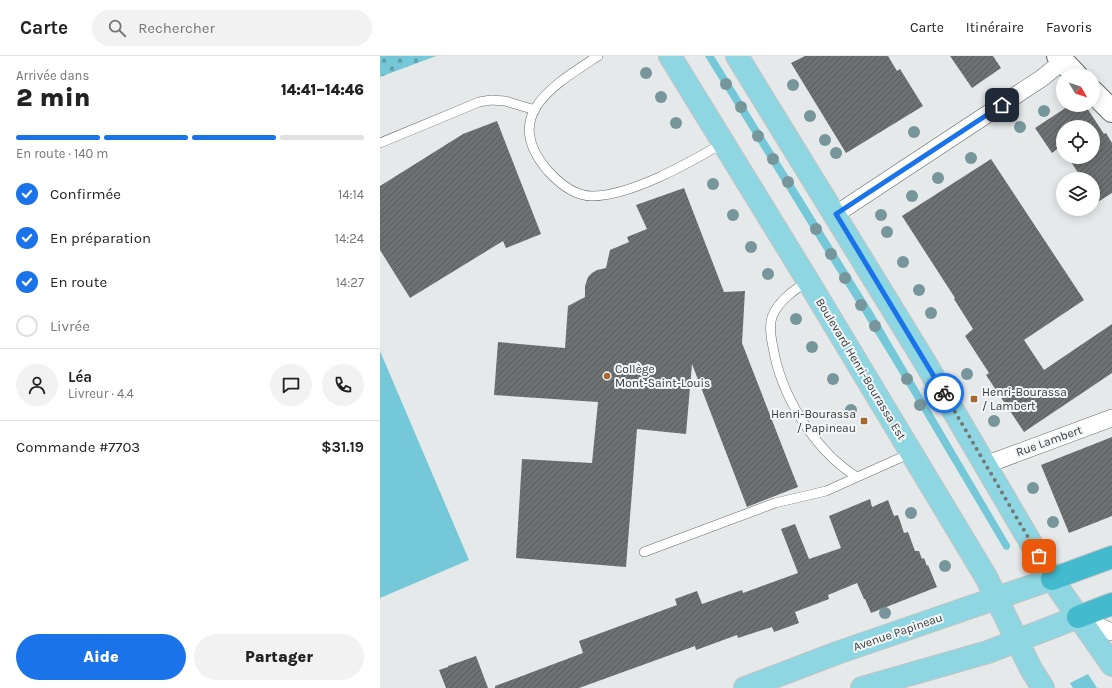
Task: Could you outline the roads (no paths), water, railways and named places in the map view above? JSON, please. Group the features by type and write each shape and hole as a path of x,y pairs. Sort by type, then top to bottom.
{"highway":[{"path":"1052,579 1112,557"},
{"path":"1078,618 1112,604"}],"main road":[{"name":"Boulevard Henri-Bourassa Est","path":"670,56 808,281 986,577 1031,669 1043,688"},
{"path":"737,56 836,214 923,358 1052,579 1112,665"},
{"name":"Avenue Papineau","path":"745,688 837,653 1052,579"},
{"path":"862,688 988,652 1078,618"}],"street":[{"path":"836,214 1042,78 1066,64"},
{"name":"Rue Lambert","path":"986,465 1112,418"},
{"path":"1078,618 1112,632"}],"lane":[{"path":"598,56 551,89 542,98 535,110 529,128 529,138 532,148 552,176 564,186 578,193 590,196 609,194 632,188 686,163 723,142"},
{"path":"380,143 479,102 491,100 505,101 535,110"},
{"path":"808,281 788,295 775,312 772,319 771,333 778,371 793,404 812,434 836,462 857,477"},
{"path":"644,552 775,503 826,491 911,453"}],"place":[{"name":"Collège Mont-Saint-Louis","path":"607,376"},
{"name":"Henri-Bourassa / Lambert","path":"974,399"},
{"name":"Henri-Bourassa / Papineau","path":"864,421"}]}
